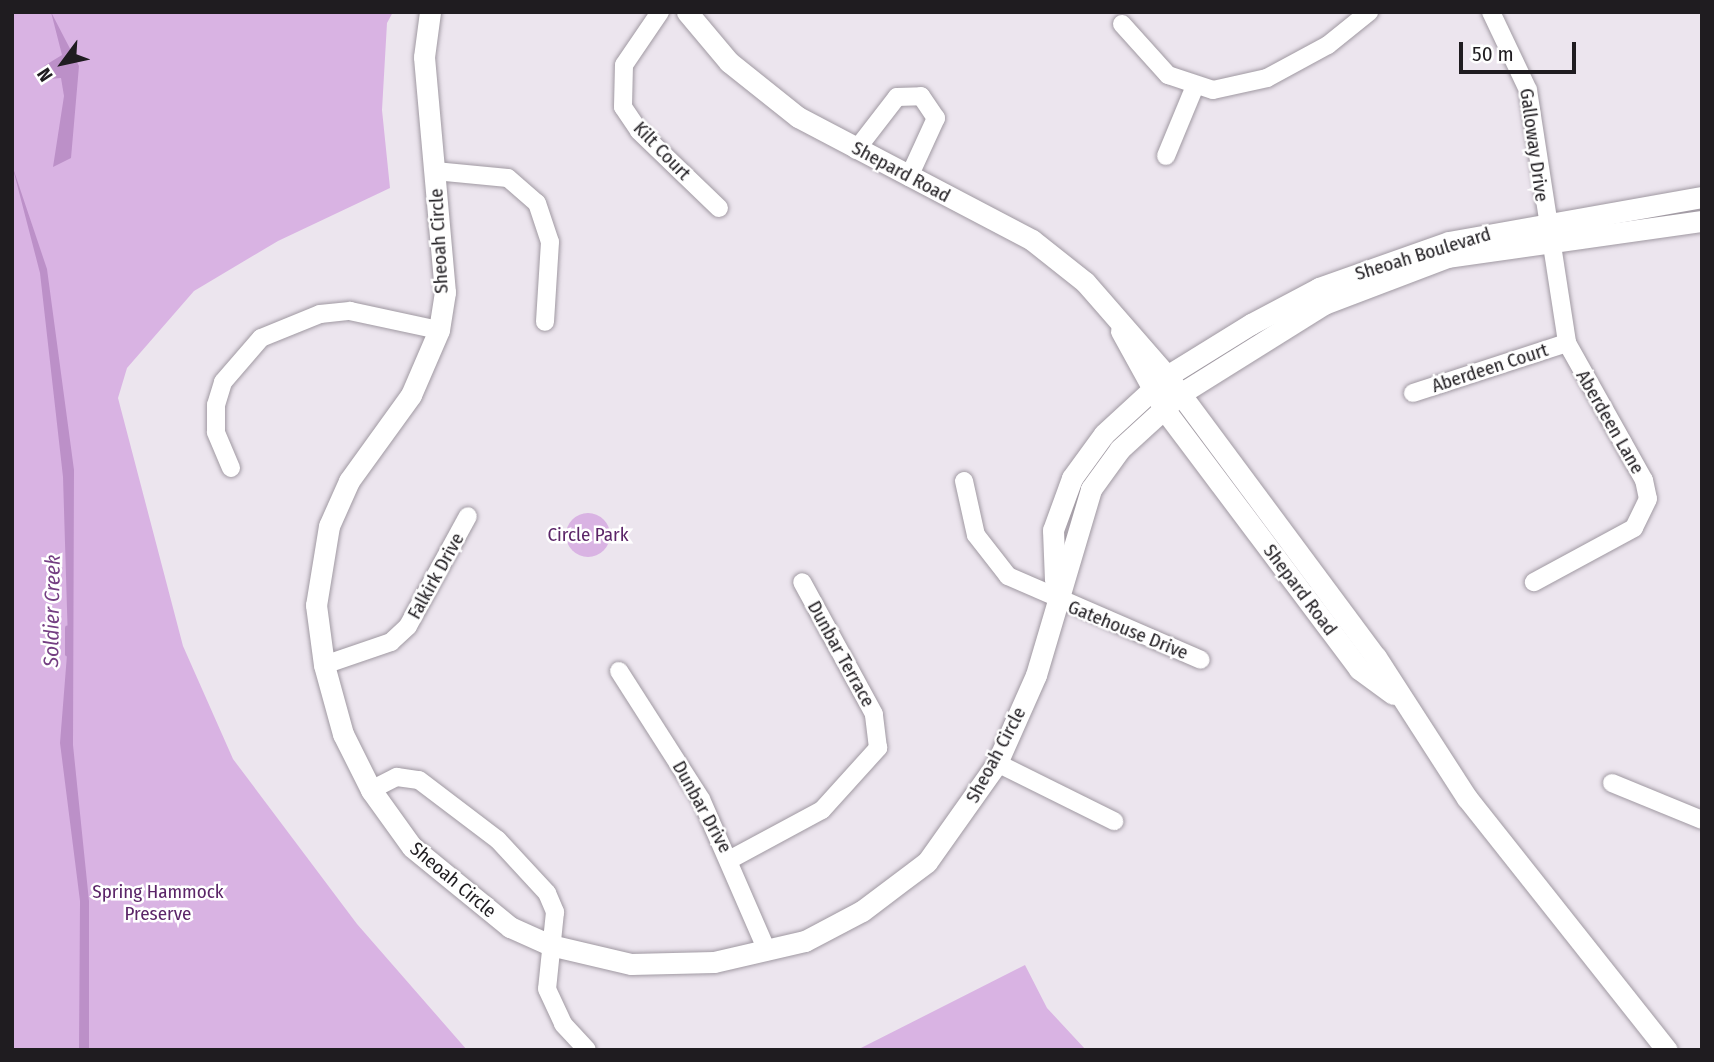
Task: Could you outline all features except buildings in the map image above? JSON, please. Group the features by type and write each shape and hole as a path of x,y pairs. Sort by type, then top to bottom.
{"street":[{"name":"Sheoah Circle","path":"430,12 424,57 445,292 439,330 411,395 349,481 330,526 316,605 324,664 343,734 371,790 421,856 481,907 550,945 631,964 674,965 767,951 834,927 902,883 959,823 997,763 1036,675 1055,600 1091,489 1120,449 1172,402"},
{"name":"Kilt Court","path":"660,12 624,65 624,107 639,131 719,208"},
{"name":"Shepard Road","path":"687,12 761,91 856,150 1054,255 1120,325 1172,402 1404,702 1467,798 1667,1050"},
{"path":"1122,24 1148,58 1195,86 1213,90 1267,78 1328,45 1369,12"},
{"name":"Galloway Drive","path":"1491,12 1528,90 1547,244"},
{"path":"1166,156 1195,86"},
{"path":"856,150 891,102 908,93 921,96 936,118 909,177"},
{"path":"435,171 508,178 537,203 550,242 545,321"},
{"name":"Sheoah Boulevard","path":"1159,383 1319,288 1449,242 1545,220 1702,197"},
{"name":"Sheoah Boulevard","path":"1172,402 1260,340 1371,284 1448,257 1702,221"},
{"name":"Aberdeen Lane","path":"1534,583 1634,528 1648,499 1644,480 1567,343 1547,244"},
{"path":"231,468 216,432 216,405 223,382 261,338 320,314 350,311 439,330"},
{"name":"Aberdeen Court","path":"1413,393 1567,343"},
{"name":"Sheoah Circle","path":"1055,600 1052,530 1072,478 1104,434 1159,383"},
{"name":"Gatehouse Drive","path":"964,481 976,534 989,557 1008,576 1055,600 1201,660"},
{"name":"Falkirk Drive","path":"324,664 379,647 408,626 468,516"},
{"name":"Dunbar Terrace","path":"731,859 822,810 878,748 874,715 802,582"},
{"name":"Dunbar Drive","path":"619,671 701,799 731,859 767,951"},
{"path":"997,763 1114,821"},
{"path":"371,790 397,777 419,780 498,840 552,902 552,1007 587,1050"},
{"path":"1612,783 1702,820"}],"green space":[{"name":"Spring Hammock Preserve","path":"12,12 393,12 387,23 382,110 390,188 278,241 194,291 127,368 118,398 183,646 233,759 357,924 467,1050 12,1050"},
{"name":"Circle Park","path":"588,513 597,514 604,519 609,526 609,544 604,551 597,556 588,557 579,556 572,551 567,544 566,535 567,526 572,519 579,514"},
{"path":"1025,965 1047,1008 1086,1050 857,1050"}],"shaded area":[{"path":"51,12 79,66 71,158 53,167 64,96 61,78 50,79 44,66 62,55"},
{"path":"12,165 47,269 74,470 73,745 89,901 89,1050 79,1050 80,901 60,743 68,642 63,477 40,273"}],"waterway":[{"name":"Soldier Creek","path":"67,628 67,654"}]}
